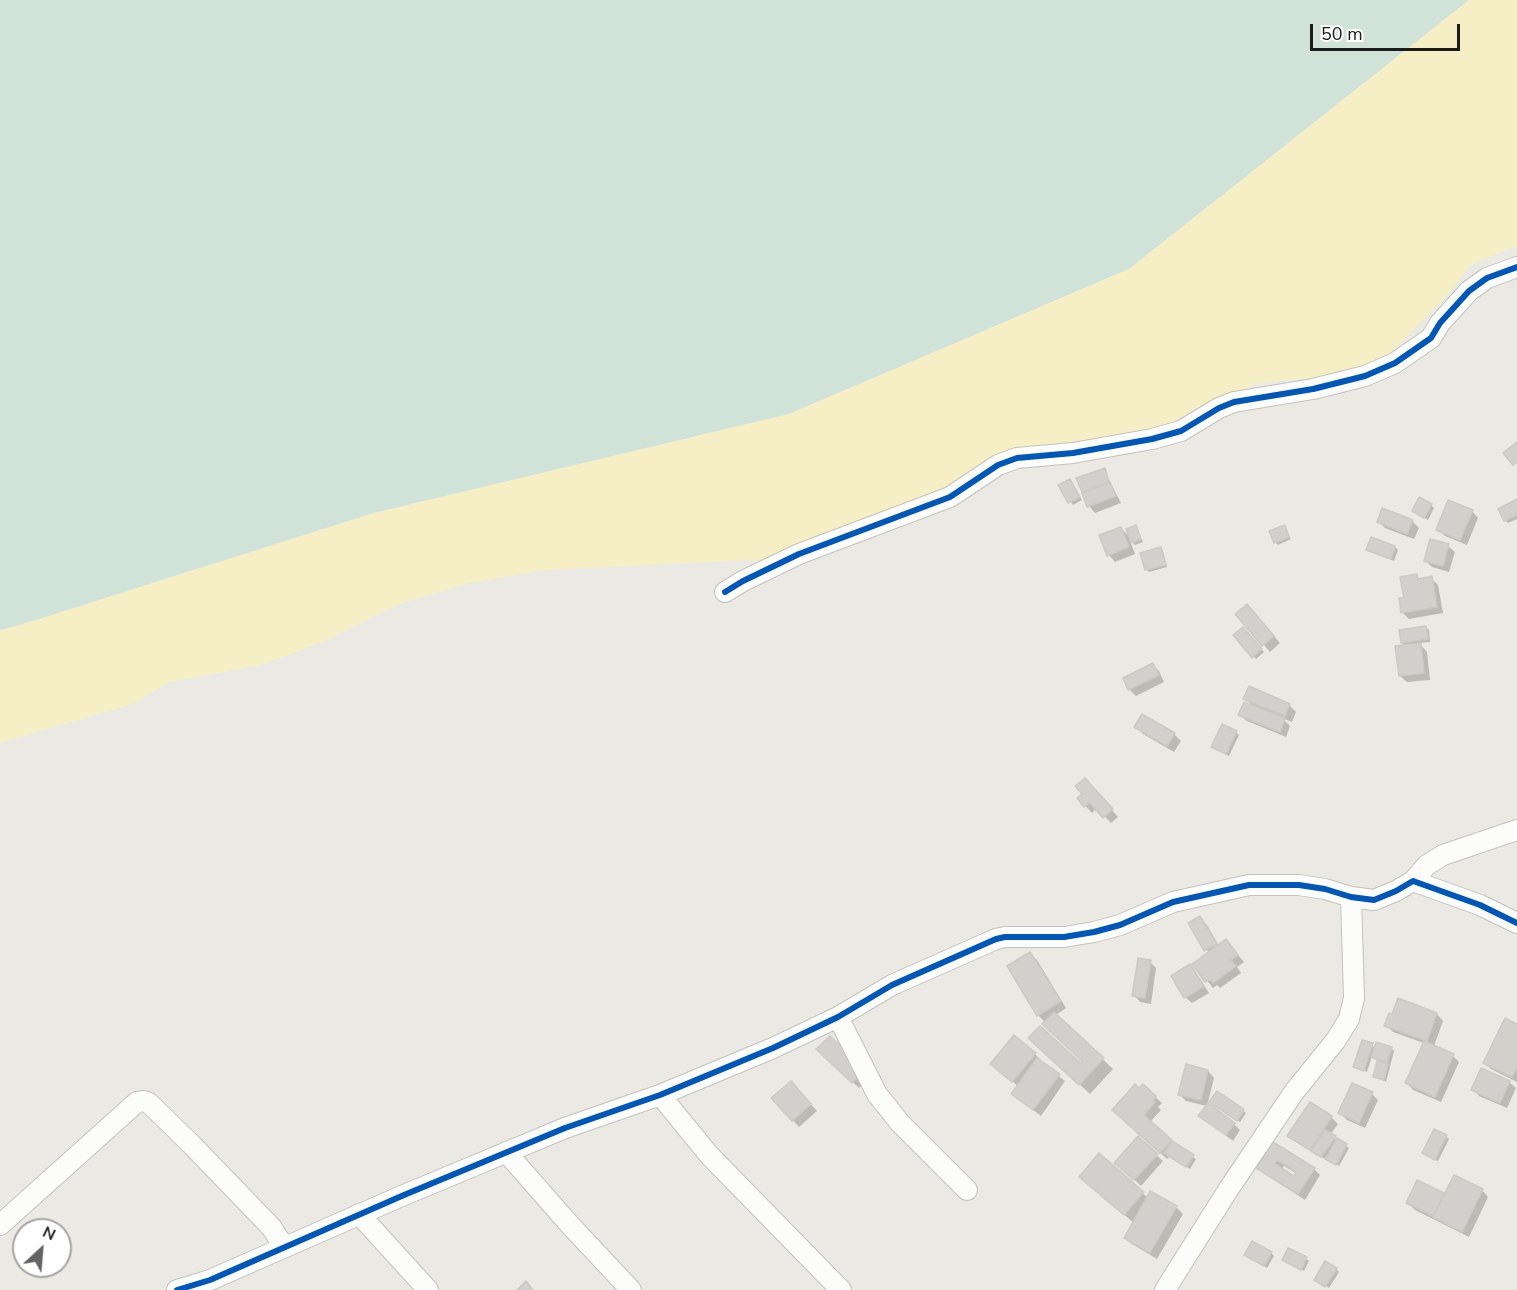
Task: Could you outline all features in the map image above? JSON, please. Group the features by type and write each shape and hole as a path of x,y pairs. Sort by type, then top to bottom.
{"street":[{"path":"725,592 799,554 950,497 998,465 1017,458 1073,453 1152,439 1181,431 1219,408 1234,402 1313,389 1365,376 1395,363 1431,338 1440,323 1469,291 1487,278 1517,267"},
{"path":"177,1290 210,1280 359,1214 565,1128 660,1095 773,1048 838,1017 892,986 1005,936 1064,937 1094,932 1120,925 1173,902 1249,885 1299,885 1325,888 1351,897 1374,900 1413,881 1427,865 1443,855 1517,830"},
{"path":"1413,881 1480,905 1517,922"},
{"path":"1165,1290 1228,1190 1294,1092 1336,1040 1349,1019 1354,998 1351,897"},
{"path":"838,1017 877,1094 900,1123 967,1190"},
{"path":"660,1095 710,1156 841,1290"},
{"path":"0,1225 137,1102 144,1101 149,1103 193,1146 272,1228 284,1247"},
{"path":"506,1152 631,1290"},
{"path":"359,1214 428,1290"}],"shaded area":[{"path":"0,0 1469,0 1129,269 789,414 374,513 0,630"}],"sand":[{"path":"1469,0 1517,0 1517,246 1470,265 1449,293 1391,353 1360,370 1320,377 1258,383 1205,404 1153,432 1074,441 794,558 544,570 470,583 399,604 323,642 261,665 169,682 133,704 0,743 0,630 374,513 789,414 1129,269"}],"building":[{"path":"1517,442 1517,462 1513,465 1503,453"},
{"path":"1105,468 1109,482 1082,492 1076,478"},
{"path":"1070,479 1080,497 1068,503 1058,485"},
{"path":"1110,482 1116,496 1087,507 1082,493"},
{"path":"1419,497 1432,504 1424,518 1412,511"},
{"path":"1517,499 1517,515 1504,521 1498,509"},
{"path":"1448,500 1473,510 1460,540 1436,530"},
{"path":"1382,508 1413,520 1407,534 1377,522"},
{"path":"1136,525 1141,539 1131,543 1126,529"},
{"path":"1285,525 1289,537 1274,543 1269,531"},
{"path":"1121,527 1129,547 1107,556 1099,535"},
{"path":"1371,537 1395,546 1391,559 1366,550"},
{"path":"1430,539 1449,544 1443,566 1424,561"},
{"path":"1161,547 1166,565 1145,570 1140,553"},
{"path":"1417,574 1418,579 1432,576 1437,607 1401,613 1399,598 1404,598 1400,577"},
{"path":"1247,604 1274,636 1262,646 1235,614"},
{"path":"1426,626 1428,639 1401,643 1399,630"},
{"path":"1243,627 1262,649 1252,658 1233,635"},
{"path":"1421,643 1424,673 1399,676 1395,646"},
{"path":"1153,663 1159,675 1128,690 1123,678"},
{"path":"1249,686 1290,704 1285,716 1243,699"},
{"path":"1244,702 1285,718 1280,732 1238,715"},
{"path":"1142,714 1175,733 1167,746 1134,727"},
{"path":"1222,724 1237,731 1226,754 1211,747"},
{"path":"1085,778 1113,809 1103,818 1089,802 1084,807 1077,798 1082,794 1075,786"},
{"path":"1200,916 1217,944 1204,951 1188,923"},
{"path":"1226,939 1238,955 1231,960 1236,966 1213,983 1210,979 1205,982 1192,964"},
{"path":"1030,952 1061,1001 1037,1016 1007,966"},
{"path":"1138,958 1151,960 1145,998 1132,996"},
{"path":"1190,964 1204,986 1184,998 1171,976"},
{"path":"1398,998 1437,1013 1427,1041 1384,1026"},
{"path":"1054,1012 1104,1058 1079,1085 1028,1038 1040,1026 1081,1063 1082,1061 1042,1024"},
{"path":"1505,1018 1517,1024 1517,1068 1512,1077 1483,1063"},
{"path":"1014,1035 1036,1053 1012,1082 990,1064"},
{"path":"830,1036 865,1069 852,1083 816,1049"},
{"path":"1362,1040 1373,1043 1364,1071 1353,1067"},
{"path":"1424,1041 1454,1054 1435,1097 1405,1083"},
{"path":"1376,1042 1392,1047 1387,1063 1371,1057"},
{"path":"1037,1058 1060,1074 1033,1110 1011,1094"},
{"path":"1377,1061 1388,1064 1384,1080 1373,1077"},
{"path":"1186,1064 1208,1070 1201,1100 1178,1095"},
{"path":"1481,1068 1510,1081 1500,1103 1471,1090"},
{"path":"791,1081 811,1104 792,1121 771,1098"},
{"path":"1352,1083 1373,1092 1359,1123 1338,1113"},
{"path":"1135,1084 1139,1088 1143,1084 1156,1096 1153,1100 1155,1102 1144,1115 1172,1140 1160,1153 1112,1110"},
{"path":"1217,1091 1244,1109 1237,1121 1209,1102"},
{"path":"1310,1102 1332,1116 1310,1150 1287,1136"},
{"path":"1208,1103 1235,1123 1226,1135 1198,1116"},
{"path":"1434,1129 1447,1135 1435,1160 1422,1153"},
{"path":"1325,1130 1336,1136 1321,1157 1311,1151"},
{"path":"1138,1136 1158,1154 1134,1180 1114,1163"},
{"path":"1337,1138 1347,1144 1336,1165 1325,1159"},
{"path":"1172,1141 1194,1155 1186,1167 1164,1153"},
{"path":"1273,1142 1315,1168 1298,1194 1256,1168","holes":["1277,1160 1296,1172 1294,1176 1275,1164"]},
{"path":"1099,1153 1144,1192 1124,1215 1079,1177"},
{"path":"1454,1175 1483,1189 1462,1232 1433,1217"},
{"path":"1417,1180 1444,1193 1433,1216 1406,1203"},
{"path":"1150,1191 1177,1206 1150,1253 1124,1238"},
{"path":"1252,1241 1272,1252 1264,1266 1244,1255"},
{"path":"1288,1248 1307,1257 1301,1270 1282,1260"},
{"path":"1325,1261 1337,1268 1325,1287 1314,1280"},
{"path":"526,1281 533,1290 517,1290"}],"cycle path":[{"path":"725,592 799,554 950,497 998,465 1017,458 1073,453 1152,439 1181,431 1219,408 1234,402 1313,389 1365,376 1395,363 1431,338 1440,323 1469,291 1487,278 1517,267"},
{"path":"177,1290 210,1280 565,1128 660,1095 773,1048 838,1017 892,985 996,939 1064,937 1094,932 1120,925 1173,902 1249,885 1299,885 1374,900 1413,881 1480,905 1517,923"}]}
